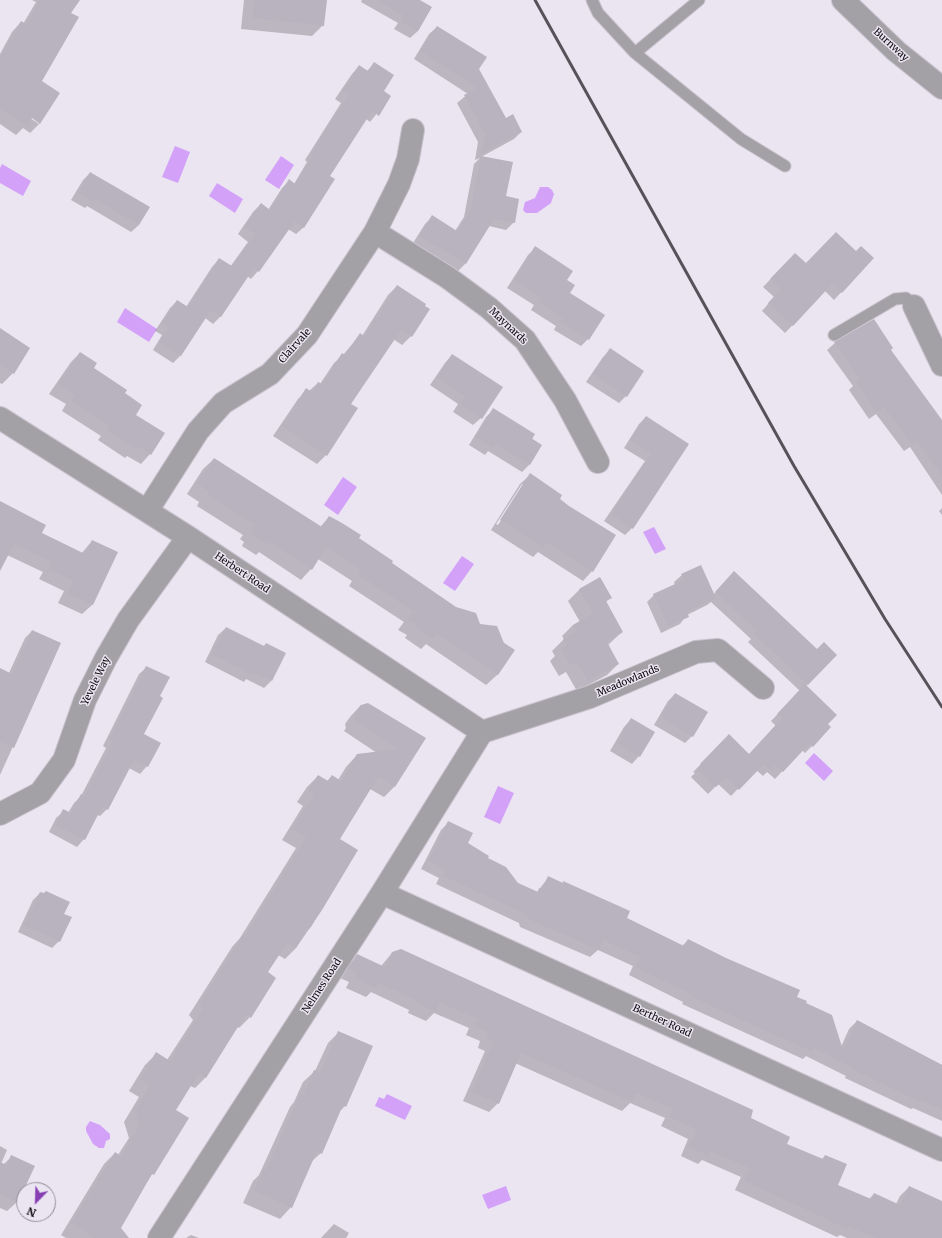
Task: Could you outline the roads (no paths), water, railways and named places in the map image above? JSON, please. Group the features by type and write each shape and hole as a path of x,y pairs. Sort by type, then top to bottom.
{"street":[{"name":"Burnway","path":"843,0 896,51 942,88"},
{"name":"Clairvale","path":"147,511 198,431 223,403 270,374 307,335 375,232 399,184 408,159 413,130"},
{"name":"Maynards","path":"375,232 447,277 489,308 525,340 565,400 598,462"},
{"path":"914,306 942,365"},
{"name":"Herbert Road","path":"0,418 188,537 482,732"},
{"name":"Yevele Way","path":"0,814 40,793 64,760 85,700 106,658 128,620 188,537"},
{"name":"Meadowlands","path":"482,732 590,697 696,652 718,650 763,688"},
{"name":"Nelmes Road","path":"160,1238 382,893 482,732"},
{"name":"Berther Road","path":"382,893 942,1150"}],"lane":[{"path":"592,0 598,13 635,53 741,138 785,166"},
{"path":"635,53 699,0"},
{"path":"834,335 895,299 906,298 914,306"}],"railway":[{"path":"535,0 794,466 885,619 942,707"}]}
